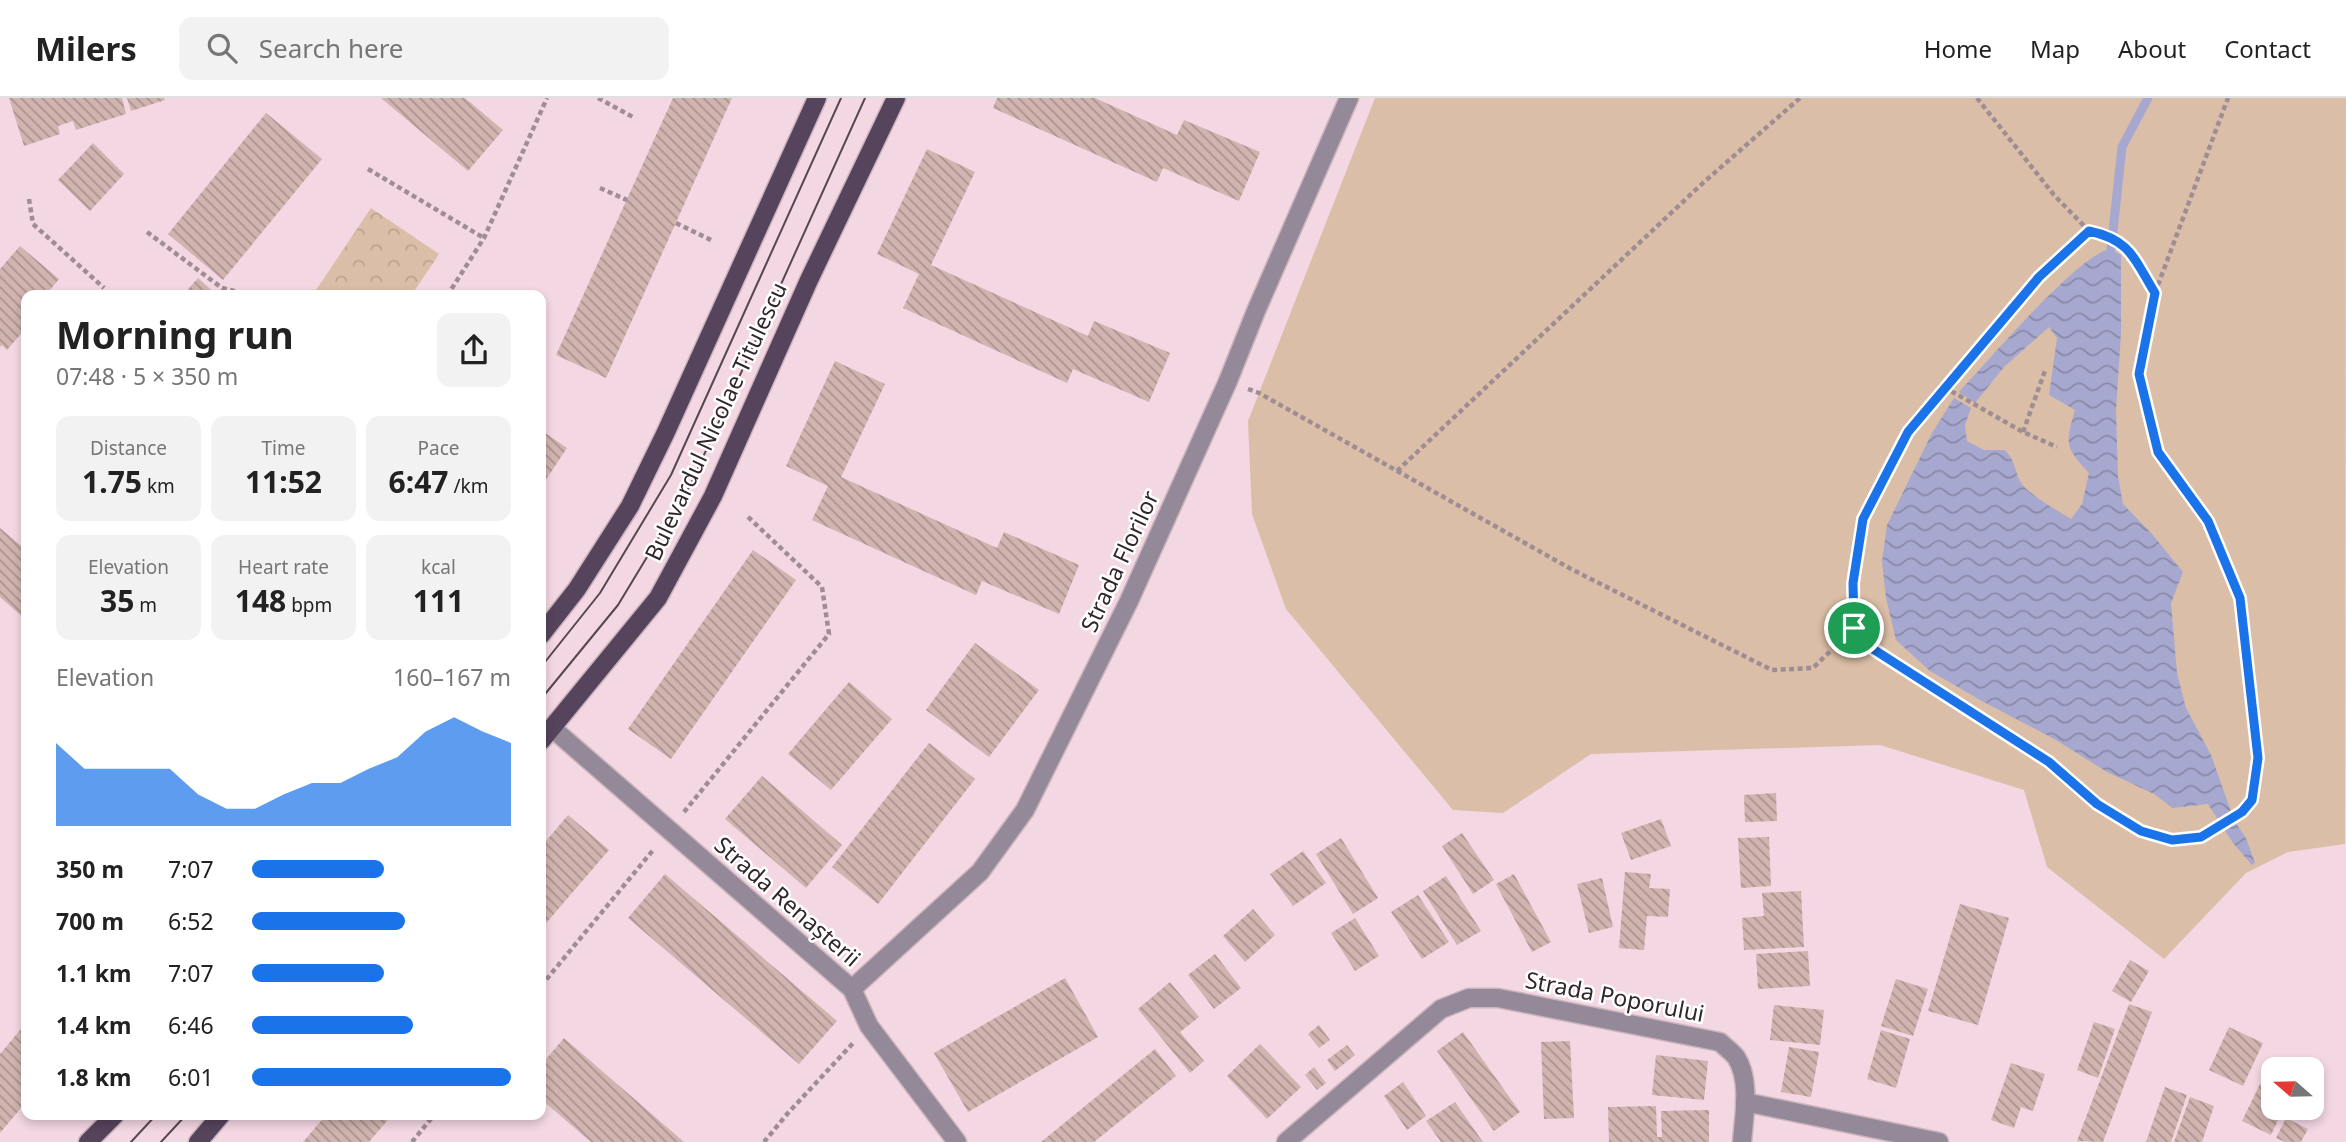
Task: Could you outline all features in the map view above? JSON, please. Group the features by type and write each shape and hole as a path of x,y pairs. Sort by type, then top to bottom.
{"main road":[{"name":"Bulevardul Nicolae Titulescu","path":"546,629 577,589 630,506 817,98"},
{"name":"Bulevardul Nicolae Titulescu","path":"546,734 657,598 713,496 809,280 896,98"},
{"path":"88,1142 110,1120"},
{"path":"198,1142 217,1120"}],"street":[{"name":"Strada Florilor","path":"852,989 980,872 1025,810 1129,601 1228,382 1349,98"},
{"name":"Strada Renașterii","path":"546,734 669,830 852,989 869,1026 957,1142"},
{"name":"Strada Poporului","path":"1286,1142 1441,1009 1469,998 1498,998 1720,1042 1736,1056 1742,1072 1745,1102 1742,1142"},
{"path":"1745,1102 1939,1142"}],"path":[{"path":"451,290 484,238 547,98"},
{"path":"598,98 633,117"},
{"path":"1397,471 1704,182 1800,98"},
{"path":"1977,98 2054,195 2089,231 2105,234 2126,246 2155,293"},
{"path":"2089,231 2039,277 1908,432 1863,519 1853,583 1854,628 1873,649 2049,762 2097,804 2141,831 2172,840 2201,837 2234,817 2252,800 2258,758 2240,598 2208,521 2158,452 2139,374 2155,293 2228,98"},
{"path":"368,169 484,238"},
{"path":"600,188 627,200"},
{"path":"29,199 33,225 104,288"},
{"path":"677,223 711,240"},
{"path":"147,232 222,288 230,290"},
{"path":"2023,432 2046,368"},
{"path":"1228,382 1259,393 1570,569 1772,670 1813,668 1854,628"},
{"path":"1944,387 2023,432 2057,447"},
{"path":"546,979 829,634 822,587 747,516"},
{"path":"764,1142 869,1026"},
{"path":"412,1142 430,1120"}],"green space":[{"path":"1375,98 2346,98 2345,844 2288,852 2246,873 2164,959 2047,867 2024,790 1880,745 1591,754 1503,813 1453,810 1286,609 1252,514 1248,421"},
{"path":"371,208 439,254 415,290 316,290"}],"water":[{"path":"2111,249 2121,255 2121,333 2116,410 2118,476 2123,504 2183,572 2171,603 2177,673 2186,708 2211,755 2234,820 2246,838 2255,863 2252,865 2233,843 2208,804 2173,808 2154,794 2107,772 2056,740 1930,671 1896,640 1886,598 1882,561 1887,525 1932,433 1954,398 1971,408 1965,425 1967,441 1984,450 2005,450 2020,481 2029,492 2071,519 2082,504 2089,473 2075,457 2069,444 2075,410 2049,395 2057,338 2049,327 2004,367 1975,403 1959,392 2056,288 2097,255"}],"building":[{"path":"9,98 122,98 126,114 76,130 73,121 58,126 60,134 24,146"},
{"path":"127,98 164,98 165,100 131,111"},
{"path":"381,98 465,98 503,130 468,171"},
{"path":"673,98 732,98 606,378 556,355"},
{"path":"997,98 1095,98 1177,135 1184,120 1260,152 1239,201 1163,168 1157,182 993,108"},
{"path":"266,113 322,159 223,280 168,234"},
{"path":"93,143 124,174 90,211 58,180"},
{"path":"927,149 975,172 931,265 1088,336 1094,321 1170,353 1149,402 1073,369 1067,383 903,308 919,274 877,254"},
{"path":"20,246 59,279 50,290 21,290 21,334 7,350 2,345 0,347 0,269"},
{"path":"198,278 211,290 187,290"},
{"path":"835,361 885,384 841,477 997,548 1004,532 1079,565 1059,614 982,581 976,595 812,520 828,486 786,466"},
{"path":"546,433 567,448 546,480"},
{"path":"0,528 21,546 21,616 0,597"},
{"path":"753,550 796,580 671,759 628,729"},
{"path":"975,643 1039,690 989,757 926,710"},
{"path":"849,682 892,719 831,790 788,754"},
{"path":"929,743 975,779 878,904 832,867"},
{"path":"762,776 842,845 806,888 725,819"},
{"path":"1776,793 1777,821 1745,822 1744,795"},
{"path":"568,815 609,850 546,923 546,841"},
{"path":"1661,819 1671,846 1631,860 1621,833"},
{"path":"1462,833 1494,880 1473,894 1442,846"},
{"path":"1769,837 1771,886 1741,888 1738,838"},
{"path":"1341,838 1378,898 1353,914 1316,854"},
{"path":"1303,851 1326,883 1293,906 1270,874"},
{"path":"1625,872 1651,874 1649,888 1670,889 1668,917 1647,916 1644,950 1619,948"},
{"path":"665,874 837,1021 799,1064 628,918"},
{"path":"1514,874 1551,942 1532,952 1496,884"},
{"path":"1446,876 1481,931 1457,945 1423,891"},
{"path":"1602,878 1613,927 1589,933 1577,884"},
{"path":"1801,891 1804,947 1744,950 1742,918 1764,916 1762,893"},
{"path":"1418,895 1449,942 1422,959 1391,912"},
{"path":"1960,904 2009,918 1978,1025 1928,1011"},
{"path":"1253,909 1275,935 1245,962 1223,936"},
{"path":"1355,918 1379,956 1355,971 1331,933"},
{"path":"1808,951 1810,986 1758,989 1756,954"},
{"path":"1215,954 1241,988 1214,1009 1188,975"},
{"path":"2130,960 2149,971 2131,1002 2112,991"},
{"path":"1065,978 1098,1037 968,1112 934,1053"},
{"path":"1896,979 1928,989 1913,1036 1881,1026"},
{"path":"1170,982 1199,1017 1180,1032 1204,1061 1190,1073 1138,1009"},
{"path":"2129,1004 2152,1012 2103,1142 2077,1141"},
{"path":"1774,1005 1824,1010 1820,1045 1770,1040"},
{"path":"2094,1022 2115,1029 2098,1078 2077,1070"},
{"path":"1319,1025 1330,1040 1319,1048 1308,1034"},
{"path":"2229,1027 2263,1043 2243,1086 2209,1070"},
{"path":"21,1029 21,1108 0,1133 0,1054"},
{"path":"1881,1030 1910,1039 1896,1088 1867,1079"},
{"path":"1463,1032 1520,1112 1494,1131 1437,1051"},
{"path":"564,1038 684,1142 591,1142 546,1103 546,1059"},
{"path":"1570,1041 1574,1118 1544,1119 1541,1042"},
{"path":"1260,1044 1301,1087 1267,1119 1227,1076"},
{"path":"1347,1045 1355,1055 1335,1071 1327,1060"},
{"path":"1789,1047 1819,1052 1811,1097 1781,1092"},
{"path":"1155,1049 1176,1076 1094,1142 1041,1142"},
{"path":"1656,1055 1708,1061 1704,1100 1652,1095"},
{"path":"2011,1063 2045,1074 2033,1111 2021,1107 2014,1128 1991,1120"},
{"path":"1314,1067 1326,1083 1317,1090 1305,1075"},
{"path":"1403,1082 1426,1116 1407,1130 1384,1096"},
{"path":"2261,1084 2261,1120 2278,1120 2271,1135 2242,1121"},
{"path":"2165,1087 2187,1095 2171,1142 2146,1142"},
{"path":"2190,1097 2214,1106 2202,1142 2174,1142"},
{"path":"1455,1102 1483,1142 1441,1142 1426,1121"},
{"path":"1656,1106 1657,1137 1662,1137 1661,1111 1709,1110 1709,1142 1609,1142 1608,1107"},
{"path":"322,1120 388,1120 369,1142 303,1142"},
{"path":"2285,1120 2308,1129 2301,1142 2285,1142 2276,1138"}],"waterway":[{"path":"2111,249 2122,147 2148,98"}],"tram line":[{"path":"546,661 600,593 671,475 841,98"},
{"path":"546,693 618,605 690,486 865,98"},
{"path":"131,1142 151,1120"},
{"path":"161,1142 181,1120"}],"route":[{"path":"2089,231 2105,234 2126,246 2155,293 2139,374 2158,452 2208,521 2240,598 2258,758 2252,800 2242,812 2201,837 2172,840 2141,831 2097,804 2049,762 1873,649 1854,628 1853,583 1863,519 1908,432 2039,277 2089,231"}]}
